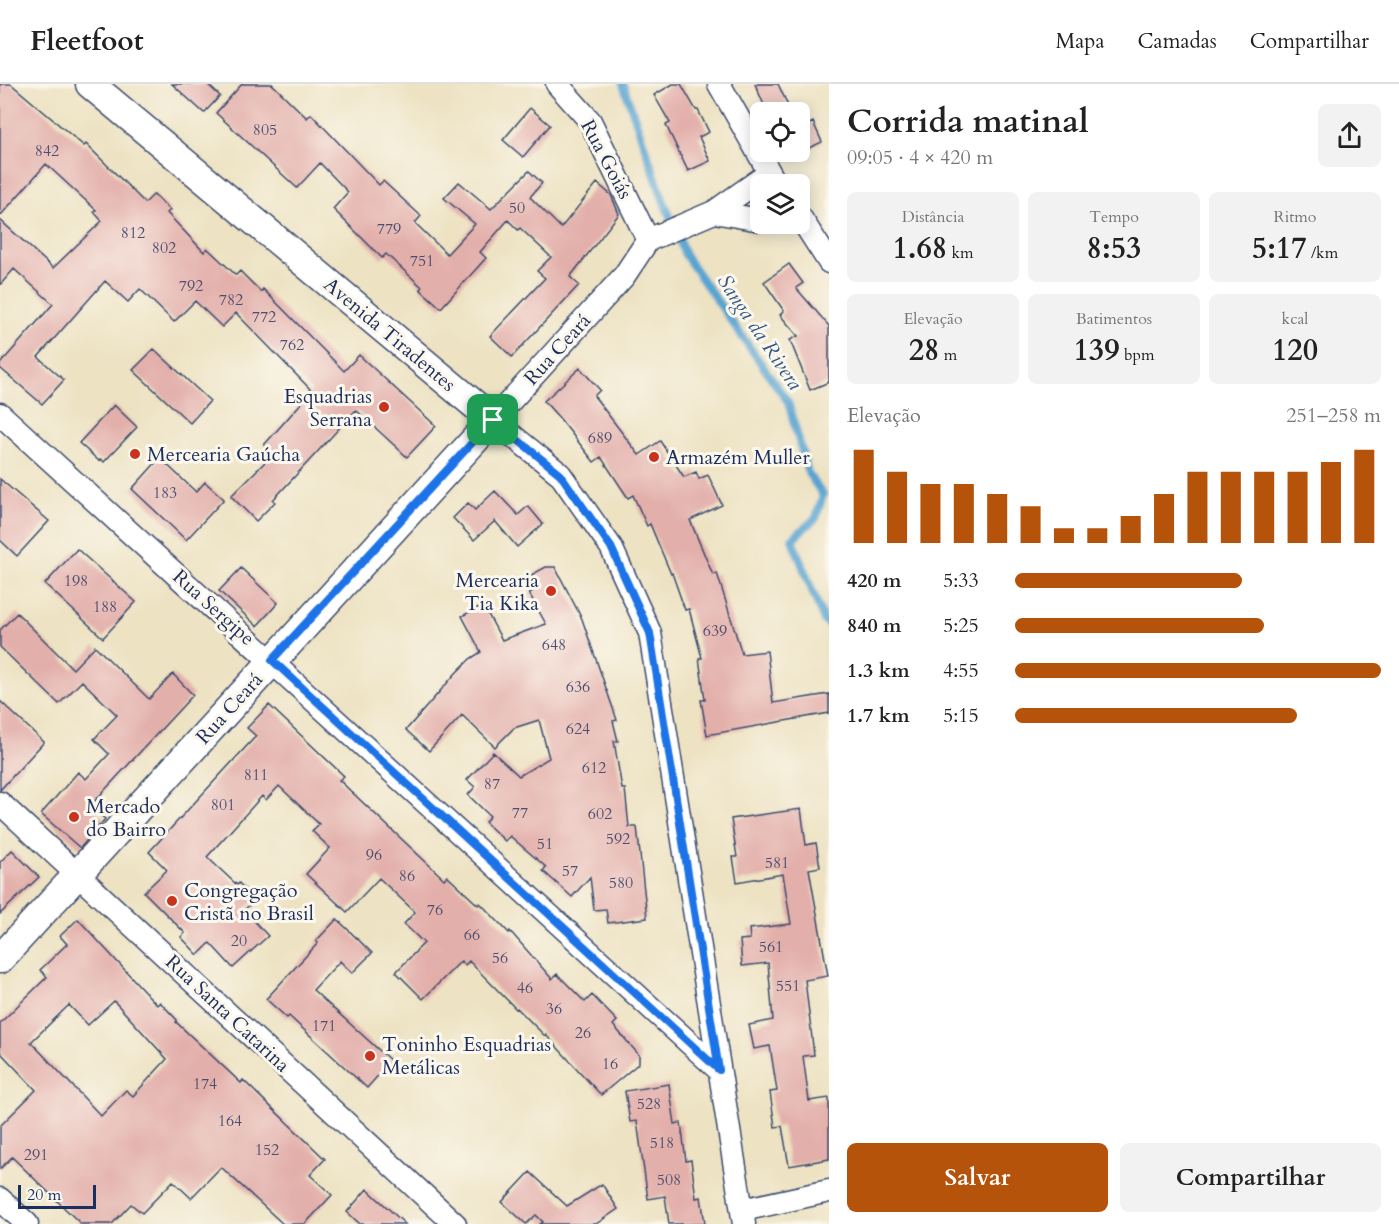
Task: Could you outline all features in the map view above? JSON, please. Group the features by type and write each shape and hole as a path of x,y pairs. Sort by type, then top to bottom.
{"street":[{"name":"Avenida Tiradentes","path":"90,84 560,474 611,547 650,633 743,1217"},
{"name":"Rua Goiás","path":"556,84 590,121 657,236"},
{"path":"719,84 769,174"},
{"path":"657,236 714,212 750,192"},
{"path":"714,212 750,218"},
{"path":"810,232 829,262"},
{"name":"Rua Ceará","path":"0,959 624,276 657,236"},
{"name":"Rua Sergipe","path":"0,414 719,1070"},
{"name":"Rua Santa Catarina","path":"0,803 456,1224"},
{"path":"743,1217 829,1191"},
{"path":"0,1199 27,1224"}],"building":[{"path":"0,84 11,84 84,146 86,144 145,203 154,194 170,210 167,213 204,252 207,248 236,275 240,271 261,292 263,289 344,371 359,355 436,426 407,457 356,410 256,521 231,496 273,454 264,445 312,391 236,313 222,327 195,301 174,322 140,289 128,302 105,281 38,357 64,380 42,404 0,368 0,364 53,304 14,269 0,285 0,220 53,268 102,221 94,212 96,210 46,164 0,216"},
{"path":"172,84 207,84 220,96 204,113"},
{"path":"242,84 272,84 307,118 311,114 379,185 383,181 421,216 415,223 447,254 475,224 444,198 459,182 491,209 529,171 542,183 530,197 561,228 597,183 611,195 619,214 570,277 579,285 512,357 490,336 545,278 537,271 551,257 508,220 480,252 486,258 441,308 386,254 382,258 333,209 348,192 320,163 297,188 216,113"},
{"path":"673,84 681,84 709,132 699,137 710,161 688,171 666,125 670,123 654,95"},
{"path":"755,84 778,84 786,102 763,102"},
{"path":"530,108 550,125 523,157 503,140"},
{"path":"813,122 822,142 810,148 810,124"},
{"path":"789,264 803,283 796,288 829,326 829,382 810,390 790,340 798,336 780,315 784,311 764,282"},
{"path":"154,349 210,401 190,423 133,370"},
{"path":"580,368 600,390 594,396 639,455 660,441 684,477 696,472 699,479 708,475 722,505 690,520 713,575 717,573 742,654 767,651 773,703 829,694 829,713 707,735 701,700 705,700 699,658 702,658 689,609 685,610 672,573 650,524 647,526 633,495 628,498 601,457 594,462 544,401"},
{"path":"114,405 137,427 104,462 101,459 99,461 79,443"},
{"path":"160,458 196,492 205,482 224,499 186,540 132,489"},
{"path":"0,479 49,521 17,556 0,540"},
{"path":"495,491 518,515 528,506 543,524 517,547 495,521 474,540 453,518 468,503 475,510"},
{"path":"77,549 136,602 103,638 45,584"},
{"path":"546,567 555,567 582,619 617,720 613,721 618,741 614,741 622,789 625,789 629,827 637,827 647,918 608,923 606,909 594,910 590,877 572,897 543,871 546,867 510,836 505,841 485,822 490,816 468,795 475,787 467,780 493,752 519,776 549,758 539,720 514,728 495,747 462,715 429,751 406,730 456,673 481,652 462,616 483,605 502,640 546,624 529,593 539,588 531,575"},
{"path":"241,568 278,603 257,626 219,591"},
{"path":"17,613 73,669 95,646 149,699 173,674 193,695 90,806 105,819 80,848 41,814 78,772 86,779 109,754 94,739 117,715 82,681 59,704 0,647 0,630"},
{"path":"0,701 44,742 0,790"},
{"path":"269,705 344,776 339,780 444,879 447,876 478,905 480,903 509,933 510,931 552,979 557,974 585,1002 592,995 617,1021 613,1025 639,1055 639,1063 601,1095 546,1035 516,1009 469,961 465,965 461,961 423,999 396,972 424,943 404,924 415,912 379,878 347,912 306,874 330,848 312,831 319,824 279,786 266,800 262,796 207,857 237,885 239,883 255,900 244,910 268,936 233,968 210,943 198,955 181,937 185,933 144,892 167,870 149,852 256,736 247,728"},
{"path":"801,809 806,845 816,843 820,867 809,869 828,976 805,980 814,1055 803,1056 809,1101 829,1098 829,1159 789,1166 782,1126 775,1127 770,1092 777,1091 770,1046 754,1049 749,1025 773,1020 768,963 742,966 740,940 750,939 749,929 791,924 783,874 737,882 733,857 737,857 731,819"},
{"path":"12,850 39,877 0,914 0,862"},
{"path":"78,919 157,1005 160,1002 177,1020 176,1022 241,1083 243,1080 325,1159 310,1175 332,1195 305,1224 283,1224 221,1167 191,1198 173,1181 142,1213 131,1204 112,1224 81,1224 12,1157 0,1169 0,1126 36,1090 0,1052 0,1023 47,977 40,970 67,944 60,936","holes":["114,1001 167,1059 133,1096 126,1090 101,1116 31,1042 69,1005 88,1025"]},
{"path":"337,919 372,953 352,973 340,961 313,990 391,1061 367,1088 289,1016 287,1018 266,999"},
{"path":"669,1084 675,1124 681,1123 686,1161 691,1160 696,1198 701,1197 705,1224 669,1224 665,1196 648,1199 637,1121 630,1122 625,1091"},
{"path":"530,1172 567,1206 602,1184 618,1209 596,1224 540,1224 543,1222 536,1215 526,1224 502,1202"},
{"path":"367,1189 405,1224 360,1224 347,1212"}],"waterway":[{"name":"Sanga da Rivera","path":"623,84 685,255 788,402 808,473 823,495 816,518 792,539 824,621 829,625"}],"place":[{"name":"Esquadrias Serrana","path":"384,407"},
{"name":"Mercearia Gaúcha","path":"135,454"},
{"name":"Armazém Muller","path":"654,457"},
{"name":"Mercearia Tia Kika","path":"551,591"},
{"name":"Mercado do Bairro","path":"74,817"},
{"name":"Congregação Cristã no Brasil","path":"172,901"},
{"name":"Toninho Esquadrias Metálicas","path":"370,1056"}],"route":[{"path":"493,420 560,474 611,547 650,633 719,1070 272,660 493,420"}]}
